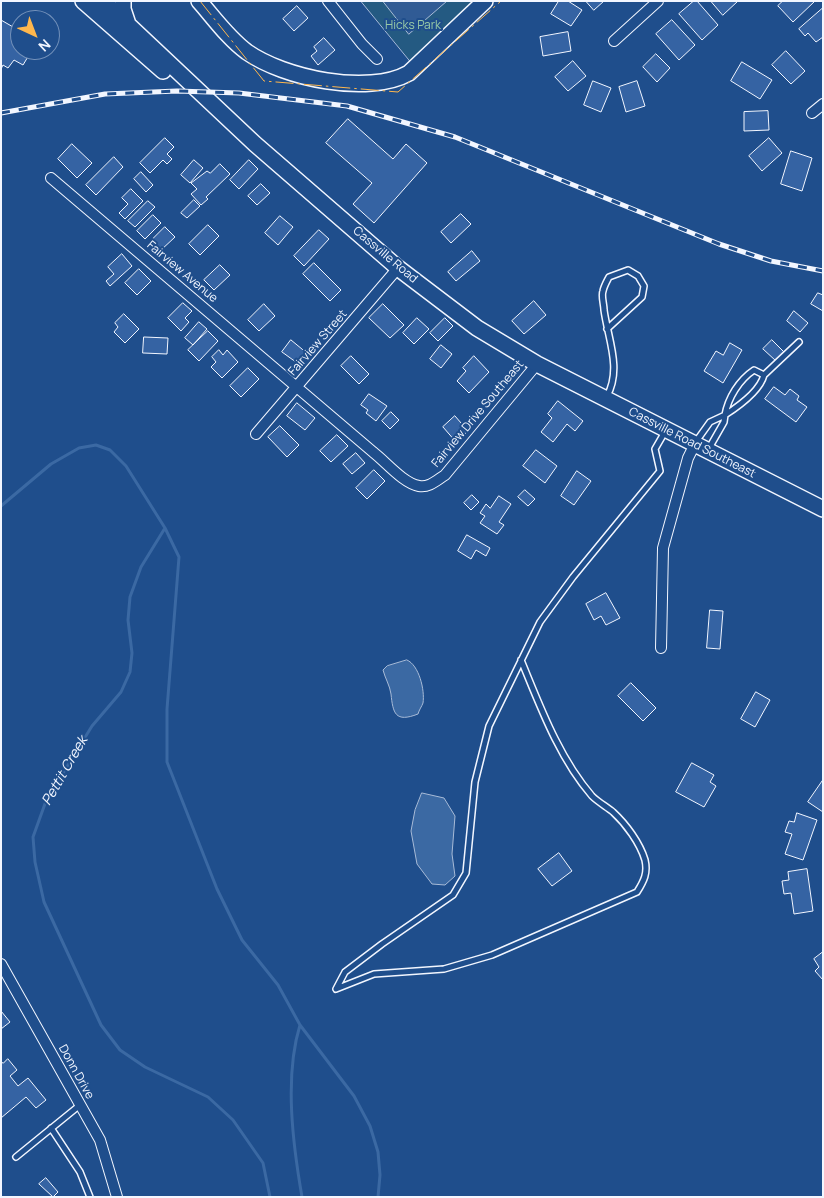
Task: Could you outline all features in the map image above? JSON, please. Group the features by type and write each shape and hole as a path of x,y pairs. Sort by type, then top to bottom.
{"main road":[{"name":"Cassville Road","path":"83,1 198,101 222,115"},
{"name":"Cassville Road","path":"103,1 222,115 398,268 477,328 561,377"},
{"path":"123,1 128,24"},
{"path":"199,1 238,44 266,63 310,78 364,83 388,82 409,73 485,1"},
{"name":"Cassville Road Southeast","path":"561,377 823,509"}],"street":[{"path":"328,1 362,44 377,59"},
{"path":"614,41 658,1"},
{"path":"812,113 823,104"},
{"name":"Fairview Avenue","path":"51,178 297,386"},
{"name":"Fairview Street","path":"256,434 398,268"},
{"name":"Fairview Drive Southeast","path":"297,386 373,452 409,481 420,487 432,484 445,475 537,364"},
{"path":"661,648 663,548 688,458 701,447"},
{"name":"Donn Drive","path":"2,967 100,1140 117,1197"}],"lane":[{"path":"606,399 614,384 615,368 608,329 602,292 609,277 628,270 638,276 644,286 642,297 608,329"},
{"path":"701,447 710,422 725,416 737,408 762,382 764,375 799,342"},
{"path":"701,447 724,422 727,404 744,376 754,370 764,375"},
{"path":"521,660 540,706 572,766 593,797 614,813 635,838 645,860 646,877 637,892 492,956 444,970 374,974 336,989 345,972 453,895 466,873 475,782 489,726 521,660 540,622 556,599 660,471 655,450 666,430"},
{"path":"16,1157 80,1105"},
{"path":"51,1128 80,1172 90,1197"}],"green space":[{"name":"Hicks Park","path":"361,1 473,1 411,62"}],"shaded area":[{"path":"383,1 447,1 409,34"},
{"path":"407,660 418,672 422,685 423,703 418,714 410,717 400,717 394,711 383,670 387,666"},
{"path":"422,793 444,798 455,816 452,854 455,876 445,885 432,884 417,864 411,831 415,810"}],"building":[{"path":"559,1 568,1 582,10 571,26 551,14"},
{"path":"586,1 604,1 594,10"},
{"path":"694,1 697,1 718,25 702,40 679,14"},
{"path":"711,1 738,1 723,15"},
{"path":"783,1 815,1 793,22 778,6"},
{"path":"297,6 308,18 294,31 283,19"},
{"path":"823,8 823,37 816,42 808,33 805,36 799,29"},
{"path":"1,20 10,25 10,60 14,60 8,68 3,65 1,69"},
{"path":"672,20 695,45 679,60 656,34"},
{"path":"568,32 571,51 543,56 540,37"},
{"path":"324,38 335,50 318,65 311,56 317,51 314,47"},
{"path":"786,51 805,71 791,84 772,65"},
{"path":"656,54 670,68 657,82 643,67"},
{"path":"14,60 26,60 23,65"},
{"path":"573,61 586,76 568,91 555,77"},
{"path":"742,62 772,80 760,99 731,81"},
{"path":"593,81 611,88 601,112 584,105"},
{"path":"637,81 645,106 626,112 619,87"},
{"path":"768,111 769,130 744,131 744,112"},
{"path":"348,119 393,159 406,144 427,163 374,223 353,204 372,183 326,143"},
{"path":"165,138 174,147 167,154 172,159 167,164 163,160 150,173 140,163"},
{"path":"769,138 782,153 762,171 749,156"},
{"path":"72,144 92,163 77,178 58,159"},
{"path":"791,151 812,158 802,191 781,184"},
{"path":"114,157 123,167 96,195 86,185"},
{"path":"194,160 203,168 190,183 181,175"},
{"path":"249,160 258,169 239,189 230,180"},
{"path":"220,164 230,174 206,197 208,199 201,205 191,194 197,189 191,183 207,171 210,173"},
{"path":"141,172 153,185 146,192 134,179"},
{"path":"261,184 270,193 257,205 248,196"},
{"path":"131,189 143,201 125,219 119,213 128,204 122,198"},
{"path":"194,200 200,206 187,218 181,213"},
{"path":"148,201 155,207 135,227 128,221"},
{"path":"461,214 471,224 451,243 441,232"},
{"path":"153,215 161,223 145,239 137,231"},
{"path":"280,216 293,227 278,245 265,233"},
{"path":"208,225 219,236 200,255 189,244"},
{"path":"165,227 175,237 160,251 150,242"},
{"path":"319,230 329,239 304,266 294,256"},
{"path":"472,251 480,261 456,281 448,272"},
{"path":"122,254 132,266 110,286 106,281 114,274 108,267"},
{"path":"314,263 341,290 330,301 303,274"},
{"path":"220,265 230,275 214,290 204,280"},
{"path":"139,269 151,281 137,295 125,283"},
{"path":"818,293 823,295 823,311 811,304"},
{"path":"534,301 546,315 524,334 512,321"},
{"path":"183,303 192,311 185,318 189,322 181,331 168,318"},
{"path":"264,304 275,316 259,331 248,320"},
{"path":"383,304 404,325 390,338 369,318"},
{"path":"794,311 808,323 800,332 787,321"},
{"path":"124,314 139,329 125,343 114,332 118,327 115,323"},
{"path":"417,318 429,329 414,344 403,333"},
{"path":"445,318 453,326 438,341 430,333"},
{"path":"199,322 207,329 193,345 185,338"},
{"path":"208,331 218,341 199,361 188,350"},
{"path":"144,337 168,338 167,354 143,353"},
{"path":"291,340 308,354 300,365 282,352"},
{"path":"772,340 785,353 776,361 763,349"},
{"path":"730,343 742,350 723,383 704,371 716,351 723,355"},
{"path":"441,345 452,354 441,368 430,359"},
{"path":"219,350 223,355 227,350 238,362 222,378 211,367 216,362 212,357"},
{"path":"351,356 369,374 359,384 341,366"},
{"path":"474,356 489,372 469,393 457,381 466,371 463,368"},
{"path":"248,368 259,379 241,397 230,386"},
{"path":"774,387 785,395 790,389 799,396 797,400 807,407 796,422 765,399"},
{"path":"369,394 387,406 376,421 366,413 368,410 361,405"},
{"path":"558,401 583,421 575,431 567,424 553,442 541,432 552,418 548,414"},
{"path":"297,403 315,418 305,430 287,416"},
{"path":"391,412 399,420 390,429 382,421"},
{"path":"455,416 468,431 456,442 443,427"},
{"path":"280,426 299,445 287,457 268,437"},
{"path":"337,435 348,446 331,462 320,451"},
{"path":"536,450 557,466 545,483 523,466"},
{"path":"356,453 365,463 352,474 343,464"},
{"path":"374,470 385,481 367,499 356,488"},
{"path":"577,471 591,481 574,505 561,496"},
{"path":"525,490 535,499 528,506 518,497"},
{"path":"472,495 479,502 471,510 464,503"},
{"path":"499,496 511,504 499,522 504,525 497,534 480,523 485,516 480,513 486,504 490,508"},
{"path":"467,535 490,548 486,556 476,550 471,559 458,551"},
{"path":"606,593 620,618 606,625 601,616 594,620 586,604"},
{"path":"710,610 723,611 720,649 707,648"},
{"path":"631,683 656,708 643,721 618,696"},
{"path":"756,692 770,700 755,727 741,719"},
{"path":"692,763 714,775 710,782 716,786 704,807 676,792"},
{"path":"823,780 823,812 808,802"},
{"path":"797,813 817,820 803,860 785,854 792,834 785,832 789,821 794,822"},
{"path":"559,853 572,871 552,886 538,869"},
{"path":"807,869 813,911 794,914 791,893 784,894 782,881 789,880 788,872"},
{"path":"823,952 823,980 815,971 819,967 814,959"},
{"path":"1,1011 10,1022 1,1029"},
{"path":"8,1059 17,1070 10,1076 18,1086 28,1078 46,1100 36,1108 26,1097 1,1118 1,1062 3,1063"},
{"path":"46,1178 58,1192 53,1197 39,1184"}],"waterway":[{"path":"1,506 51,464 79,448 96,445 110,450 126,466 165,528 179,557 167,709 167,762 217,889 242,940 278,985 300,1025 354,1096 370,1126 378,1152 380,1175 378,1197"},
{"name":"Pettit Creek","path":"165,528 141,567 130,597 128,620 132,653 130,672 121,692 92,726 46,801 33,837 35,862 44,902 101,1025 120,1050 145,1067 208,1097 233,1120 263,1163 270,1197"},
{"path":"300,1025 292,1066 291,1089 293,1133 302,1197"}],"railway":[{"path":"1,113 105,94 177,91 239,93 347,106 455,137 719,244 771,261 823,271"}],"power":[{"path":"200,1 264,81 398,92 501,1"}]}
